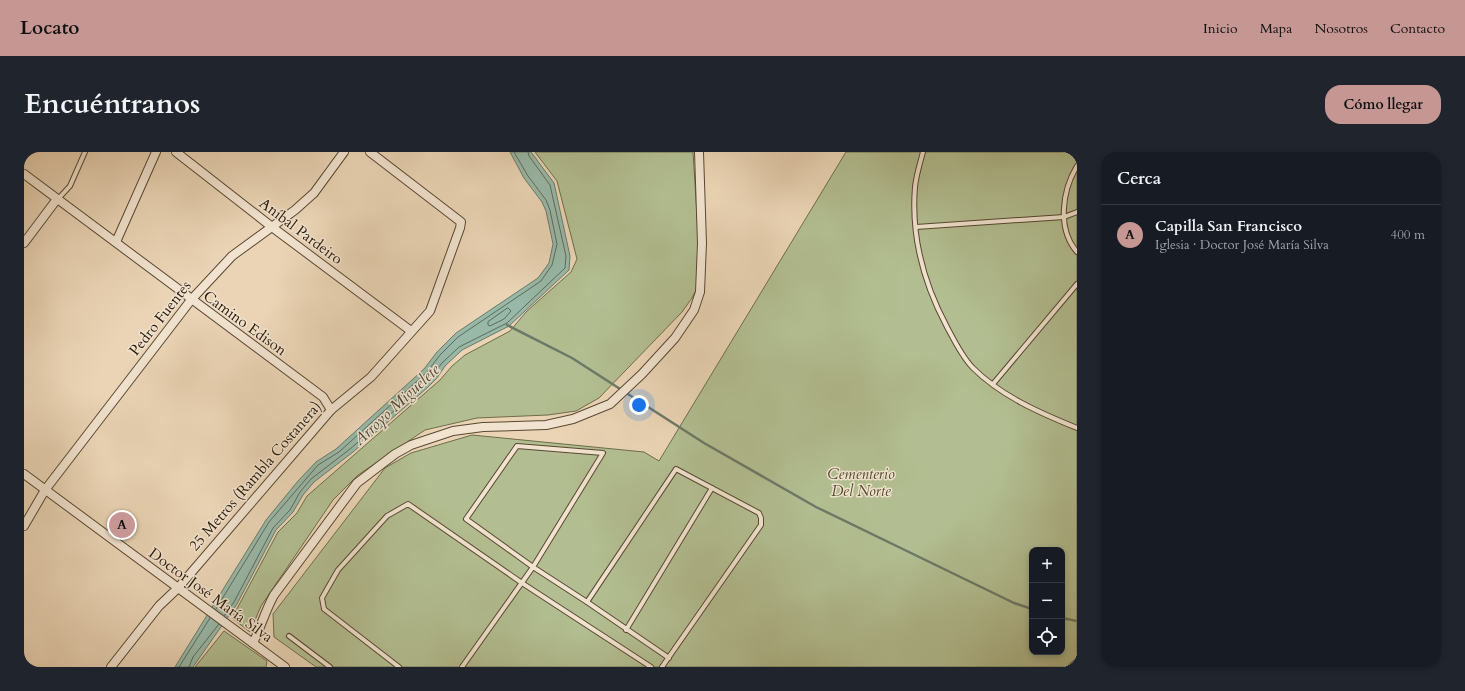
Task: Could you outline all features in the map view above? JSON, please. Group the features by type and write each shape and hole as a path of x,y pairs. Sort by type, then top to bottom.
{"street":[{"path":"116,242 156,152"},
{"name":"Aníbal Pardeiro","path":"176,152 272,228 411,331"},
{"name":"Pedro Fuentes","path":"24,526 45,490 191,300 224,264 295,210 314,193 344,152"},
{"name":"25 Metros (Rambla Costanera)","path":"111,667 155,611 178,588 331,410 371,377 430,311 461,222 370,152"},
{"path":"253,643 259,631 264,613 274,595 357,482 395,454 411,445 453,431 483,427 546,425 573,419 610,404 642,374 675,338 694,310 700,292 702,243 699,152"},
{"name":"Camino Edison","path":"24,174 323,397 331,410"},
{"path":"24,243 57,199"},
{"name":"Doctor José María Silva","path":"24,474 253,643 280,665"}],"lane":[{"path":"57,199 70,186 85,152"},
{"path":"923,152 915,187 916,228 919,256 939,313 954,340 972,367 993,384 1037,410 1077,428"},
{"path":"1077,166 1066,192 1063,206 1069,240 1077,252"},
{"path":"916,228 1064,217 1077,212"},
{"path":"993,384 1077,284"},
{"path":"462,667 522,583 532,567 558,527 603,453 516,446 466,519 532,567 587,602 669,658"},
{"path":"587,602 676,469 759,513 761,525 662,667"},
{"path":"626,630 712,488"},
{"path":"399,667 324,610 322,598 338,570 387,516 400,507 408,504 522,583 651,667"},
{"path":"289,636 330,667"},
{"path":"1070,667 1077,661"}],"green space":[{"path":"535,152 693,152 701,280 692,298 682,312 599,398 576,411 548,415 477,418 425,430 358,475 333,500 261,606 250,632 232,618 278,532 297,513 307,496 440,380 452,366 465,355 510,331 526,312 571,272 577,259 557,181"},
{"name":"Cementerio Del Norte","path":"846,152 1077,152 1077,667 316,667 274,637 273,614 385,468 411,453 472,435 644,452 659,461"},
{"path":"224,631 267,661 266,667 195,667"}],"water":[{"name":"Arroyo Miguelete","path":"510,152 531,152 554,183 570,256 569,270 509,326 462,350 445,366 437,378 427,388 353,452 314,482 303,495 293,512 276,530 237,604 193,667 175,667 266,520 298,481 316,462 336,449 424,369 437,352 456,333 538,278 549,263 553,244 546,211 542,202 524,178"}],"waterway":[{"path":"507,325 572,358 704,443 816,507 1014,603 1029,608"},
{"path":"1065,619 1077,621"}],"place":[{"name":"Capilla San Francisco","path":"122,525"}]}
